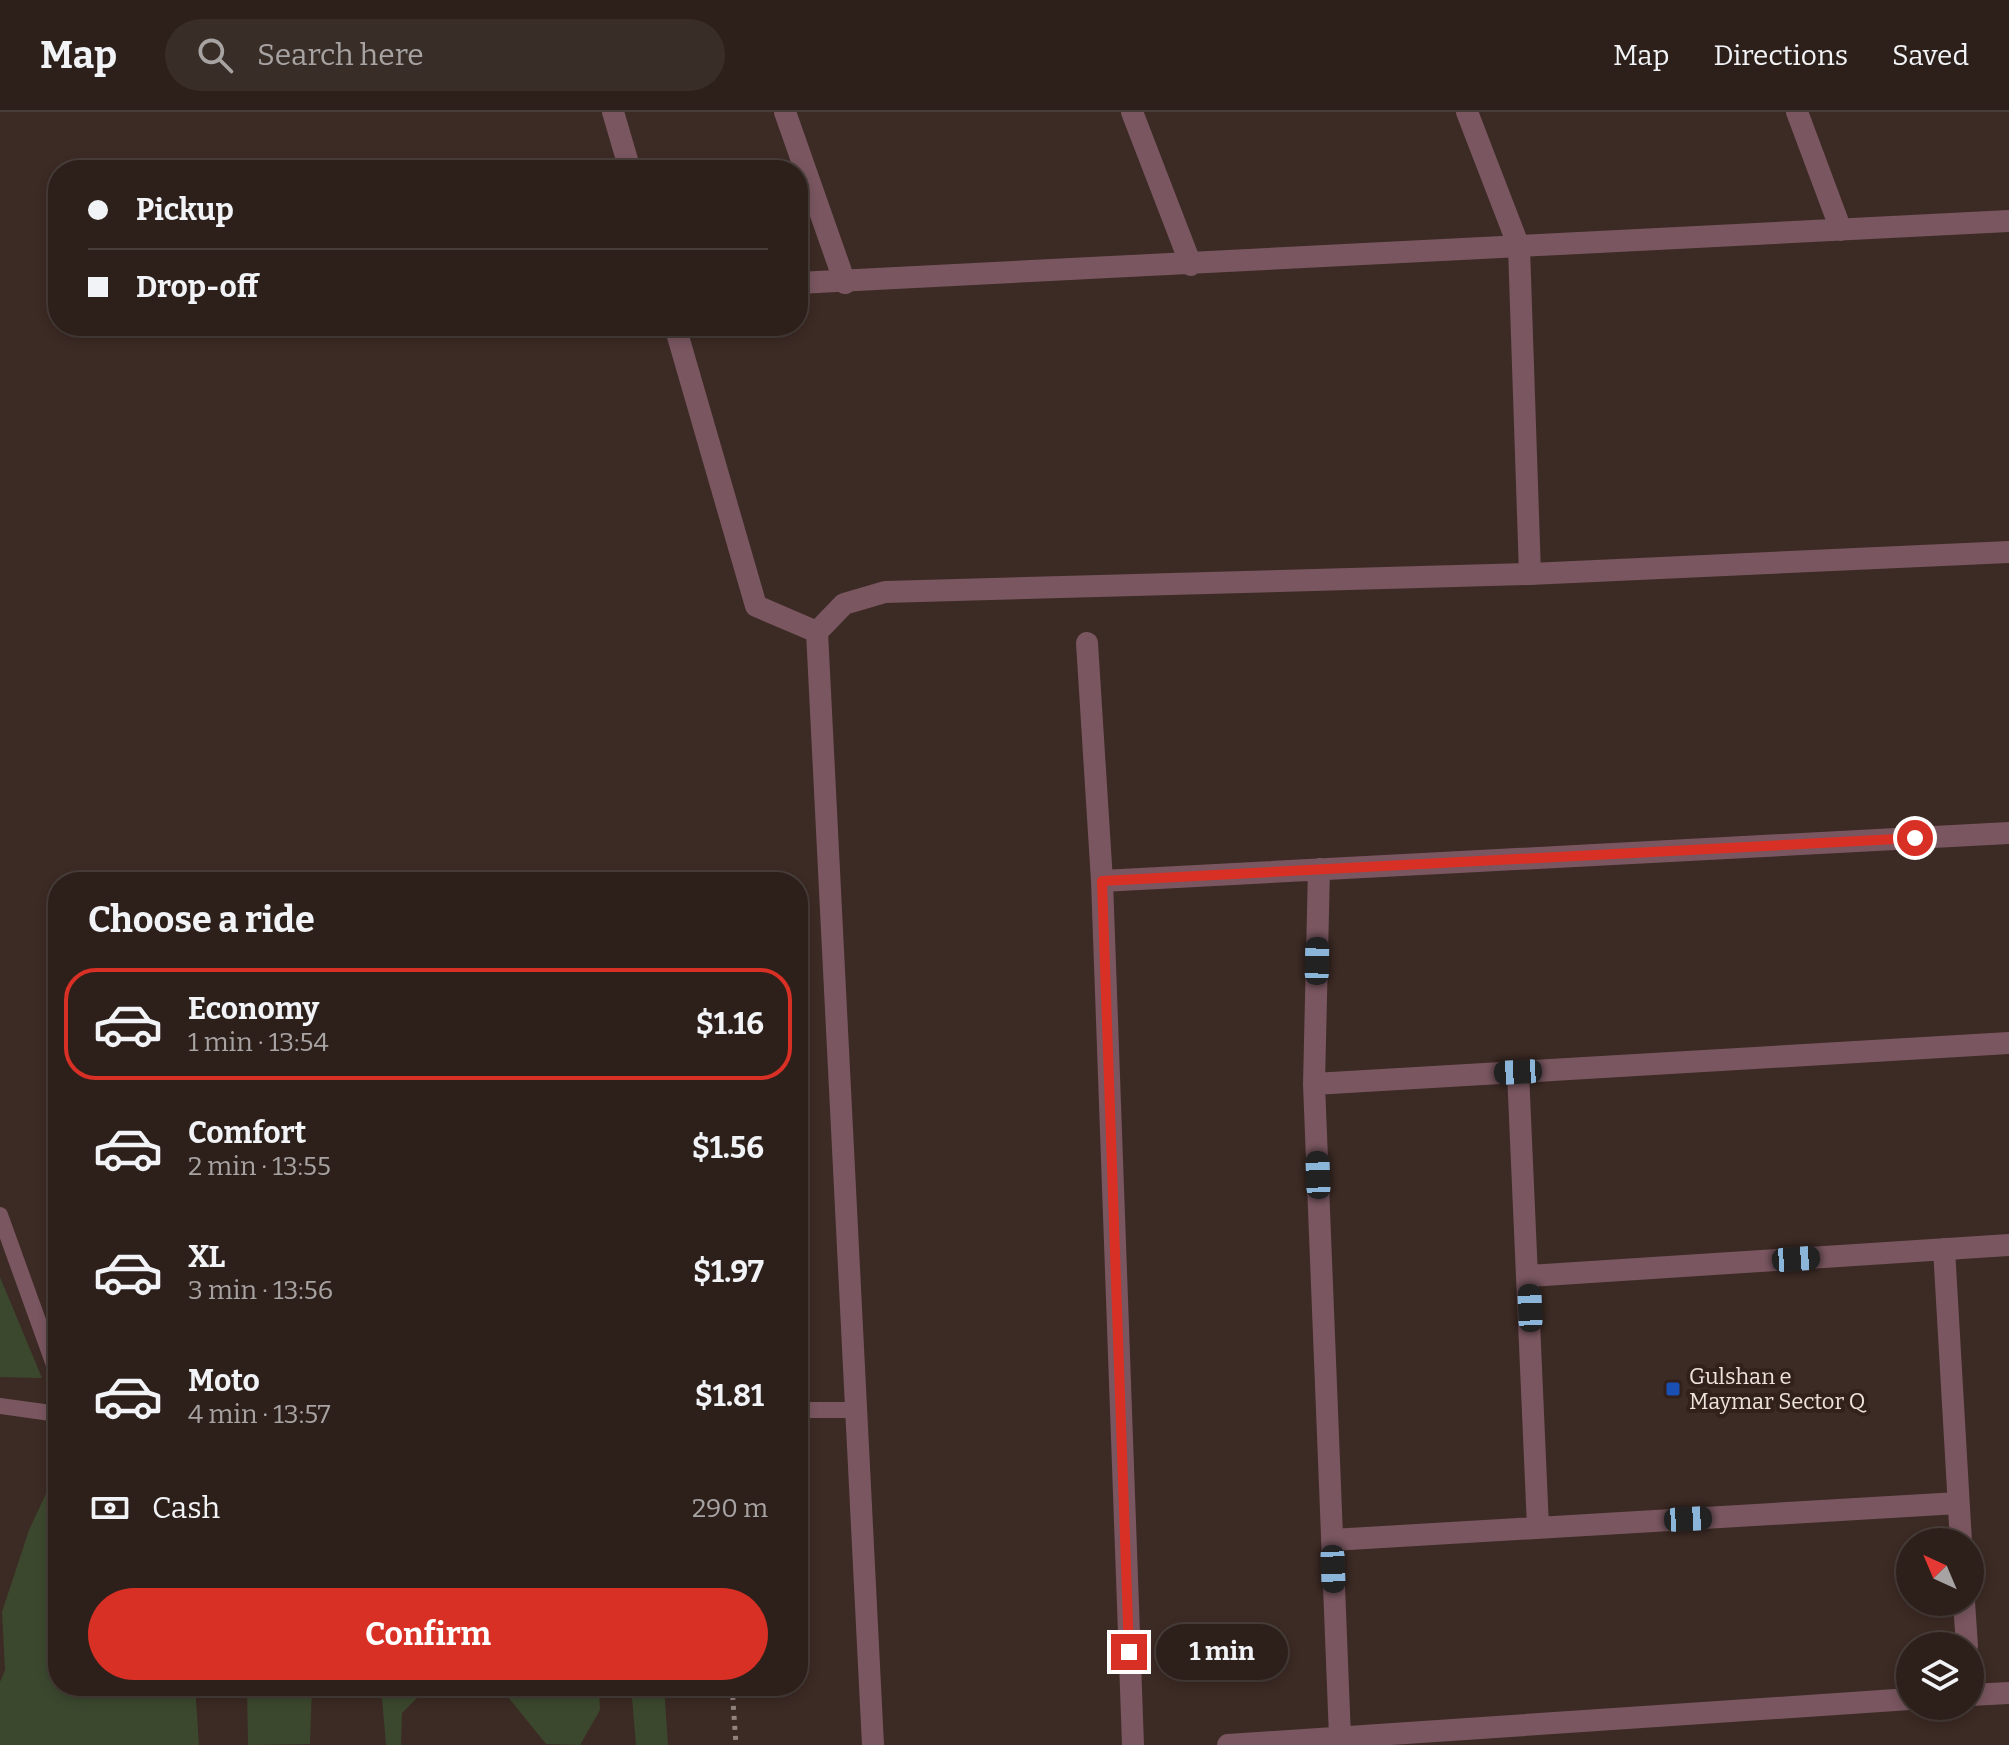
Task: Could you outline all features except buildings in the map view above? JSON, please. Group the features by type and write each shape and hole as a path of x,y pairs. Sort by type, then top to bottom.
{"street":[{"path":"613,112 627,160"},
{"path":"785,112 802,160"},
{"path":"1132,112 1191,265"},
{"path":"1467,112 1519,247 1530,574"},
{"path":"1797,112 1841,230"},
{"path":"808,178 845,283"},
{"path":"808,283 2009,221"},
{"path":"678,336 756,606 817,632"},
{"path":"873,1745 817,632 844,604 885,592 1530,574 2009,552"},
{"path":"1087,643 1102,881 1133,1745"},
{"path":"1102,881 2009,833"},
{"path":"1319,869 1314,1084 1340,1737"},
{"path":"1314,1084 2009,1043"},
{"path":"1518,1072 1538,1527"},
{"path":"1529,1276 2009,1245"},
{"path":"1944,1249 1960,1528"},
{"path":"1332,1540 1958,1503"},
{"path":"1984,1694 2009,1693"},
{"path":"1228,1745 1896,1700"}],"lane":[{"path":"0,1215 48,1348"},
{"path":"0,1406 48,1413"},
{"path":"808,1410 858,1410"}],"path":[{"path":"733,1696 736,1745"}],"green space":[{"path":"0,1277 42,1378 0,1377"},
{"path":"48,1489 48,1696 196,1696 199,1745 0,1745 0,1682 5,1670 2,1612 29,1530"},
{"path":"247,1696 312,1696 310,1744 248,1745"},
{"path":"382,1696 419,1696 402,1713 401,1745 386,1745"},
{"path":"507,1696 599,1696 600,1710 580,1745 546,1744"},
{"path":"632,1696 665,1696 668,1745 636,1745"}],"place":[{"name":"Gulshan e Maymar Sector Q","path":"1673,1389"}],"route":[{"path":"1129,1652 1102,881 1915,838"}]}
